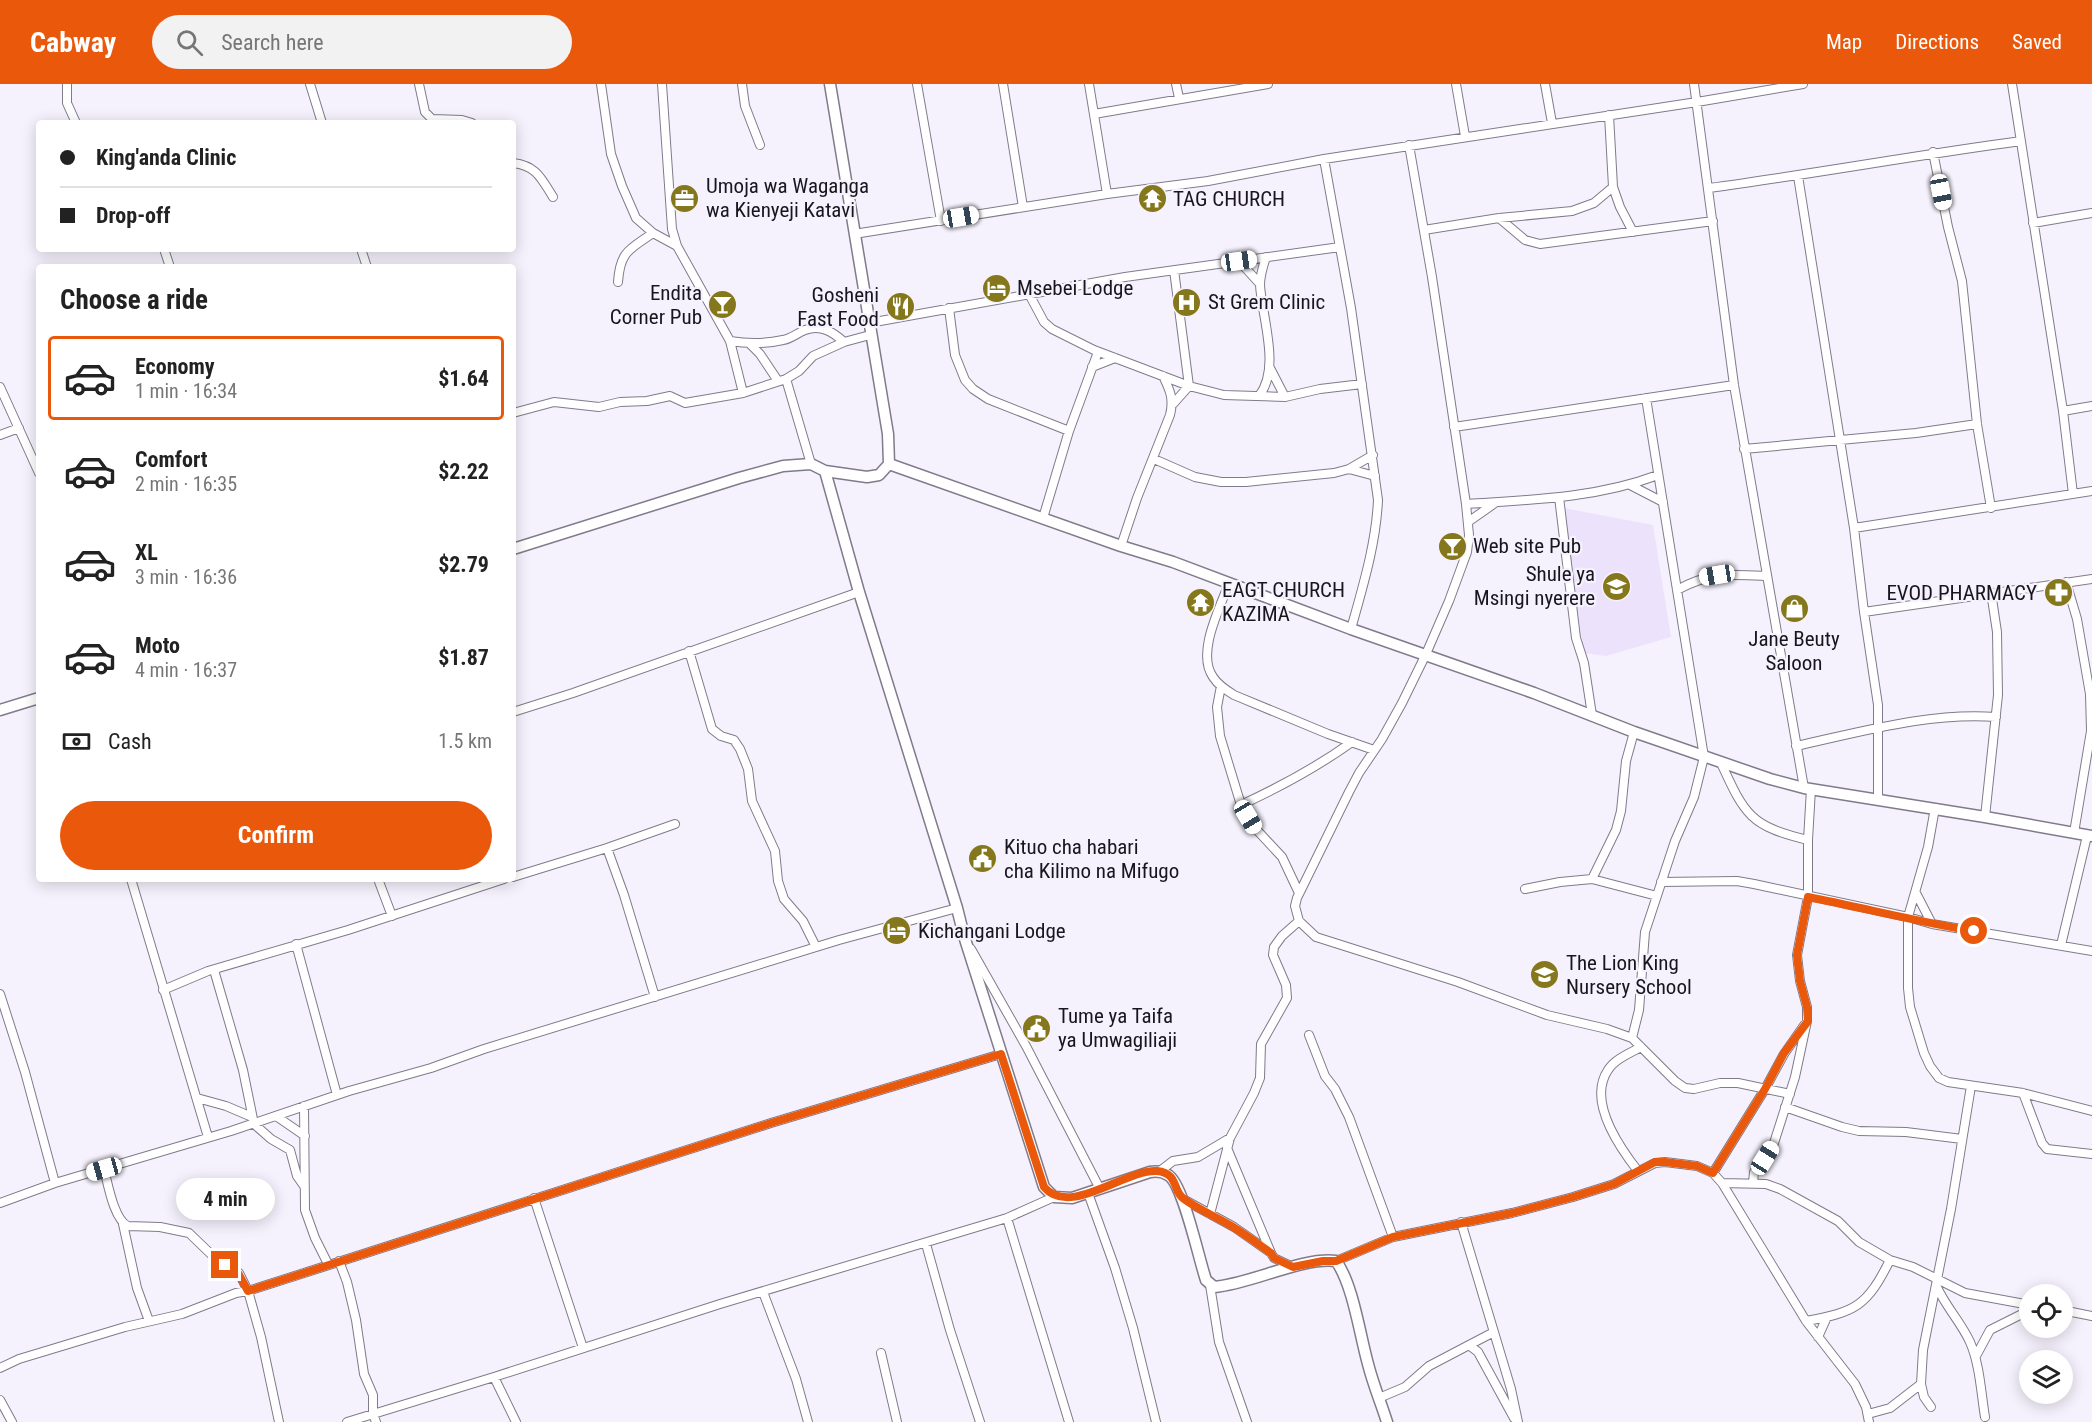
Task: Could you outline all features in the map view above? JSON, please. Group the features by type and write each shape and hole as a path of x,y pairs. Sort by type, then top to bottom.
{"street":[{"path":"67,84 67,103 75,120"},
{"path":"310,84 321,120"},
{"path":"419,84 425,112 432,119 462,120"},
{"path":"601,84 611,154 636,218 653,233 677,246"},
{"path":"662,84 672,229 677,246 730,341 743,393"},
{"path":"742,84 746,105 760,145"},
{"path":"516,548 783,465 811,464 825,471 867,477 879,475 889,464 888,434 830,84"},
{"path":"917,84 940,220"},
{"path":"1003,84 1023,207"},
{"path":"1089,84 1107,194"},
{"path":"1176,84 1179,98"},
{"path":"1094,114 1264,84"},
{"path":"1456,84 1465,136"},
{"path":"1545,84 1552,123"},
{"path":"1694,84 1744,449 1796,746 1808,788 1808,897 1797,955 1808,1021 1790,1095 1774,1143 1754,1172 1753,1184"},
{"path":"854,234 1107,194 1208,181 1409,145 1803,84"},
{"path":"2012,84 2063,411 2073,494"},
{"path":"1609,115 1613,187 1633,232"},
{"path":"1709,188 2021,141"},
{"path":"1409,145 1466,504 1467,552 1426,654 1382,739 1359,773 1334,819 1299,893 1295,906 1299,921 1316,937 1448,979 1547,1015 1607,1029 1632,1038 1685,1088 1694,1089 1720,1083 1738,1083 1790,1095"},
{"path":"1933,153 1962,281 1977,424 1990,508"},
{"path":"1324,159 1362,384 1378,500 1372,552 1351,629"},
{"path":"516,163 523,164 537,172 553,197"},
{"path":"1798,176 1854,528 1863,612 1878,705 1878,800"},
{"path":"1424,230 1499,218 1538,216 1586,207 1613,187"},
{"path":"2033,224 2092,213"},
{"path":"1499,218 1525,240 1540,244 1713,221"},
{"path":"618,282 619,264 628,250 653,233"},
{"path":"869,323 1174,270 1340,247"},
{"path":"1259,396 1267,383 1269,366 1260,284 1266,257"},
{"path":"1239,261 1260,284"},
{"path":"1121,546 1173,404 1189,386 1174,270"},
{"path":"1029,294 1044,322 1052,329 1098,351 1189,386 1224,395 1285,397 1320,389 1362,384"},
{"path":"949,308 955,355 965,380 973,389 988,399 1069,431"},
{"path":"730,341 750,344 785,340 806,330 821,328 834,333 844,342"},
{"path":"516,411 554,402 599,406 670,396 689,402 743,393 782,380 799,371 813,356 844,342 870,335"},
{"path":"750,344 782,380 811,464"},
{"path":"1042,518 1069,431 1098,351"},
{"path":"1092,367 1115,358"},
{"path":"1269,366 1285,397"},
{"path":"1163,376 1172,394 1173,404"},
{"path":"1454,427 1734,385"},
{"path":"0,387 36,466"},
{"path":"1632,1038 1639,1010 1645,933 1675,841 1694,796 1704,757 1646,398"},
{"path":"2063,411 2092,406"},
{"path":"1744,449 1916,433 1977,424"},
{"path":"0,435 19,428"},
{"path":"1154,459 1195,477 1221,482 1281,480 1349,469 1373,455"},
{"path":"889,464 1121,546 1173,562 1721,763 1808,788 2090,836 2061,945"},
{"path":"1349,469 1375,476"},
{"path":"825,471 859,592 1001,1054 1044,1187 1054,1197"},
{"path":"1466,504 1560,497 1630,485 1658,475"},
{"path":"1630,485 1663,502"},
{"path":"1854,528 2092,491"},
{"path":"1560,497 1576,638 1584,663 1592,715"},
{"path":"1468,522 1495,502"},
{"path":"1677,590 1694,580 1717,575 1766,576"},
{"path":"1863,612 2092,579"},
{"path":"2066,582 2077,619 2090,694 2091,731 2074,833"},
{"path":"1229,583 1208,646 1206,661 1212,676 1234,695 1374,750"},
{"path":"516,711 859,592"},
{"path":"1985,817 1998,695 1997,632 1991,592"},
{"path":"689,651 712,729 721,736 734,740 748,769 752,801 775,851 778,880 784,899 803,921 816,947"},
{"path":"1221,686 1217,707 1220,736 1241,805 1255,828 1282,857 1299,893"},
{"path":"0,710 36,699"},
{"path":"1796,746 1878,726 1965,717 1996,717"},
{"path":"1592,879 1616,830 1621,811 1626,761 1634,732"},
{"path":"1241,805 1294,780 1352,742"},
{"path":"1721,763 1736,795 1750,815 1777,832 1808,840"},
{"path":"1935,808 1916,893 1908,917 1910,1007 1930,1066 1939,1078 1948,1082 2023,1093 2092,1111"},
{"path":"516,876 675,824"},
{"path":"607,848 655,997"},
{"path":"1525,889 1592,879 1657,896"},
{"path":"1661,882 1737,881 1932,924 2092,951"},
{"path":"132,882 208,1137"},
{"path":"379,882 392,916"},
{"path":"163,990 186,979 495,882"},
{"path":"1916,893 1932,924"},
{"path":"0,1203 55,1183 208,1137 253,1121 276,1116 336,1095 431,1068 484,1049 816,947 957,908"},
{"path":"1210,1214 1228,1143 1260,1078 1261,1044 1287,998 1286,985 1273,955 1274,947 1282,936 1299,921"},
{"path":"964,936 1032,1055 1100,1189"},
{"path":"296,944 336,1095"},
{"path":"214,970 237,1050 253,1121"},
{"path":"0,994 25,1072 55,1183"},
{"path":"1713,1173 1765,1089 1784,1053 1808,1021"},
{"path":"1309,1035 1325,1076 1335,1089 1349,1117 1393,1237"},
{"path":"1638,1171 1620,1148 1610,1129 1604,1111 1602,1092 1606,1072 1612,1065 1641,1047"},
{"path":"0,1368 19,1359 148,1321 182,1314 236,1293 771,1123 1001,1054"},
{"path":"1931,1407 1924,1397 1921,1384 1923,1350 1971,1086"},
{"path":"2023,1093 2042,1143 2047,1149 2092,1154"},
{"path":"197,1098 226,1106 253,1121 271,1139 290,1150 297,1176 304,1186"},
{"path":"304,1106 305,1209 315,1238 328,1264"},
{"path":"1785,1107 1859,1131 1906,1132 1962,1139"},
{"path":"276,1116 305,1136"},
{"path":"1160,1171 1173,1161 1205,1154 1228,1143"},
{"path":"1228,1143 1271,1253 1274,1258 1293,1267"},
{"path":"1210,1285 1214,1287 1232,1285 1293,1267 1336,1261 1393,1237 1512,1213 1573,1197 1614,1184 1655,1162 1697,1166 1713,1173 1722,1183 1806,1322 1855,1384 1869,1418 1890,1408 1921,1384"},
{"path":"104,1169 118,1217 123,1224 137,1288 148,1321"},
{"path":"347,1422 374,1418 583,1348 926,1244 1007,1218 1054,1197 1072,1198 1135,1176 1160,1171 1175,1181 1181,1198 1203,1271 1210,1285 1219,1342 1247,1422"},
{"path":"1722,1183 1773,1186 1838,1221 1859,1242 1890,1260 1913,1267 1937,1282 1965,1293 2019,1303"},
{"path":"1088,1193 1121,1288 1156,1422"},
{"path":"534,1198 583,1348"},
{"path":"1181,1198 1271,1253"},
{"path":"1007,1218 1069,1422"},
{"path":"1461,1222 1511,1389 1517,1422"},
{"path":"123,1224 193,1234 216,1259 238,1273 248,1291 261,1337 279,1422"},
{"path":"926,1244 950,1330 980,1422"},
{"path":"1806,1322 1845,1312 1869,1296 1890,1260"},
{"path":"339,1261 347,1282 356,1320 364,1374 374,1395 374,1418"},
{"path":"1336,1261 1343,1274 1368,1367 1387,1422"},
{"path":"1937,1282 1946,1305 1963,1329 1976,1356 1985,1417"},
{"path":"764,1292 796,1379 808,1422"},
{"path":"2073,1312 2092,1316"},
{"path":"1976,1356 1990,1330 2019,1316"},
{"path":"1818,1337 1827,1317"},
{"path":"1379,1398 1405,1387 1429,1366 1494,1332"},
{"path":"1469,1345 1478,1352 1517,1422"},
{"path":"881,1353 897,1422"},
{"path":"494,1377 516,1422"},
{"path":"0,1400 12,1422"}],"shaded area":[{"path":"1564,508 1653,525 1671,637 1606,656 1584,653 1569,559"}],"place":[{"name":"Umoja wa Waganga wa Kienyeji Katavi","path":"685,198"},
{"name":"TAG CHURCH","path":"1152,199"},
{"name":"Msebei Lodge","path":"996,288"},
{"name":"St Grem Clinic","path":"1187,302"},
{"name":"Endita Corner Pub","path":"723,305"},
{"name":"Gosheni Fast Food","path":"900,307"},
{"name":"Web site Pub","path":"1452,546"},
{"name":"Shule ya Msingi nyerere","path":"1616,586"},
{"name":"EVOD PHARMACY","path":"2058,593"},
{"name":"EAGT CHURCH KAZIMA","path":"1201,602"},
{"name":"Jane Beuty Saloon","path":"1794,608"},
{"name":"Kituo cha habari cha Kilimo na Mifugo","path":"983,859"},
{"name":"Kichangani Lodge","path":"897,931"},
{"name":"The Lion King Nursery School","path":"1545,975"},
{"name":"Tume ya Taifa ya Umwagiliaji","path":"1037,1028"}],"route":[{"path":"225,1265 238,1273 248,1291 771,1123 1001,1054 1044,1187 1054,1197 1072,1198 1135,1176 1160,1171 1175,1181 1181,1198 1234,1227 1271,1253 1274,1258 1293,1267 1336,1261 1393,1237 1512,1213 1573,1197 1614,1184 1655,1162 1697,1166 1713,1173 1765,1089 1784,1053 1808,1021 1807,1007 1797,967 1797,955 1808,897 1974,931"}]}
